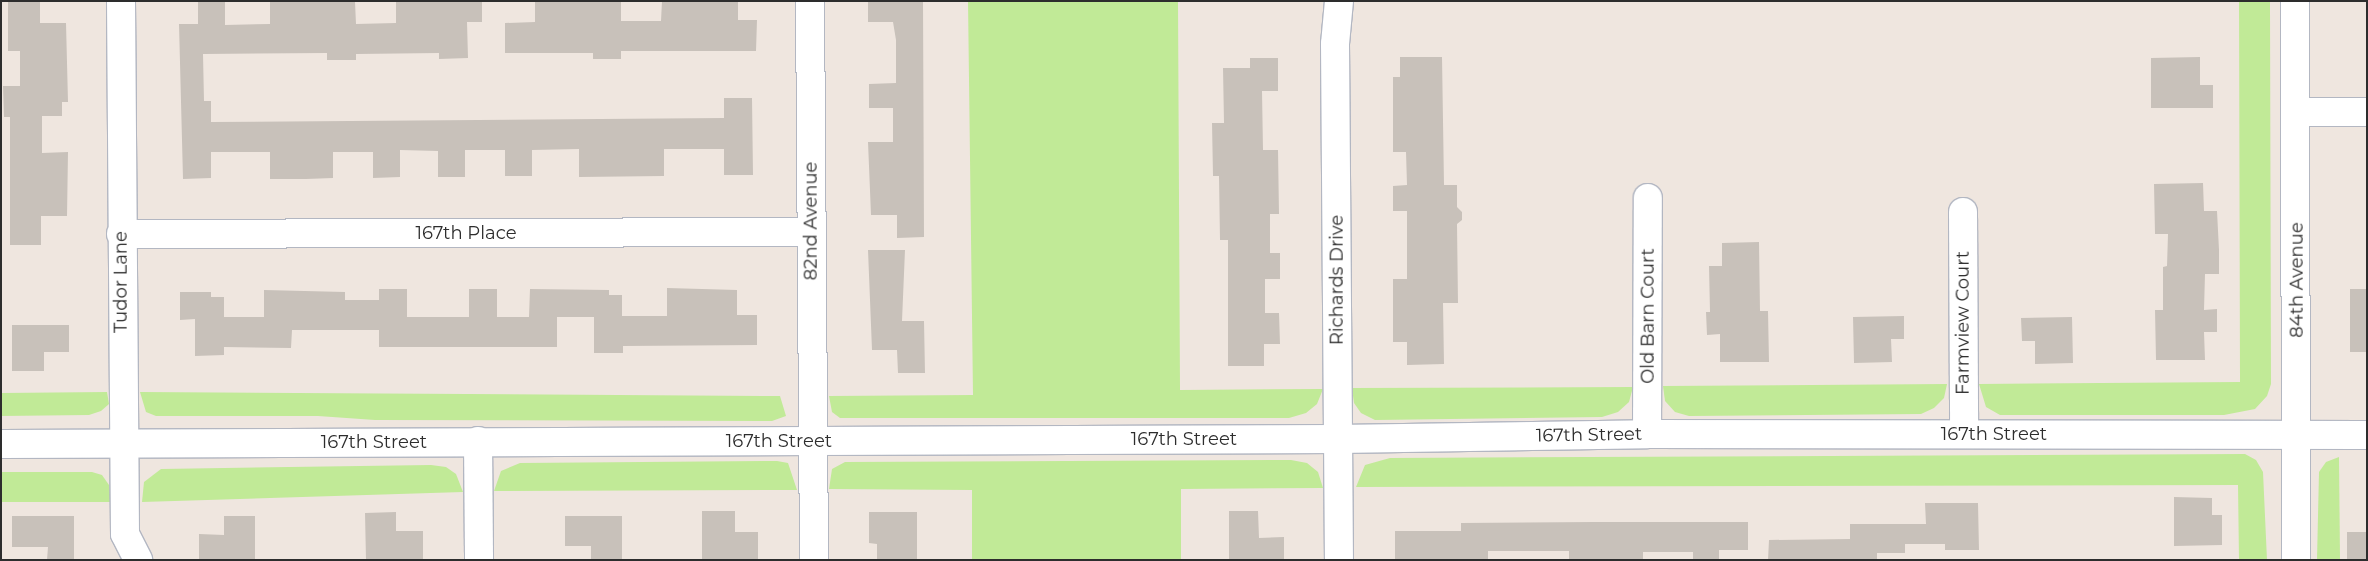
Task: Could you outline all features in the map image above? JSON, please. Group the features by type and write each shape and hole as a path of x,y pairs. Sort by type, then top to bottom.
{"street":[{"name":"Tudor Lane","path":"121,1 121,234 125,534 138,560"},
{"name":"82nd Avenue","path":"810,1 814,560"},
{"name":"Richards Drive","path":"1339,1 1335,44 1339,560"},
{"name":"84th Avenue","path":"2295,1 2296,560"},
{"path":"2296,112 2367,112"},
{"name":"Old Barn Court","path":"1647,434 1648,198"},
{"name":"Farmview Court","path":"1963,212 1964,434"},
{"name":"167th Place","path":"121,234 811,232"},
{"name":"167th Street","path":"1,444 1338,439 1647,434 2367,435"},
{"path":"478,441 479,560"}],"green space":[{"path":"968,1 1178,1 1180,390 1323,389 1317,404 1306,413 1289,418 840,418 832,412 829,396 973,395"},
{"path":"2239,1 2270,1 2271,384 2267,396 2255,409 2224,415 2000,415 1986,407 1979,384 2240,382"},
{"path":"1947,384 1944,398 1934,408 1921,414 1689,416 1675,412 1665,401 1663,386"},
{"path":"1633,387 1629,402 1618,412 1602,417 1375,420 1361,413 1354,403 1352,388"},
{"path":"107,392 109,404 101,411 89,415 1,416 1,393"},
{"path":"140,392 780,396 786,416 772,421 375,420 318,416 156,416 146,412"},
{"path":"2245,454 2256,460 2263,472 2267,560 2239,560 2238,485 1356,487 1365,465 1390,458"},
{"path":"2339,457 2340,560 2317,560 2319,472 2326,462"},
{"path":"1291,460 1307,463 1318,472 1323,488 1181,489 1181,560 972,560 972,490 829,489 832,469 845,462"},
{"path":"777,461 788,463 797,490 494,491 501,471 520,463"},
{"path":"431,465 446,467 456,474 463,492 142,502 144,482 161,469"},
{"path":"1,472 92,472 102,475 109,485 111,502 1,502"}],"building":[{"path":"8,1 40,1 40,23 66,23 68,102 62,102 62,116 42,116 42,153 68,152 67,216 41,216 41,245 10,245 10,117 4,117 3,86 20,86 20,51 8,51"},
{"path":"198,1 225,1 225,25 270,24 270,1 355,2 356,24 396,23 396,1 482,1 482,22 467,22 468,58 439,59 439,53 356,54 356,60 327,60 327,53 203,54 204,101 211,101 211,122 724,118 724,98 752,98 753,175 724,175 724,149 664,149 664,176 579,177 579,149 532,150 532,176 505,176 505,150 465,150 465,177 438,177 438,151 400,150 400,177 373,178 373,152 333,152 333,178 270,179 270,152 211,152 211,178 183,179 179,24 198,24"},
{"path":"535,1 621,1 621,21 661,21 662,1 738,1 738,20 757,20 756,51 621,51 621,59 593,59 593,53 505,53 505,23 535,22"},
{"path":"868,1 923,1 924,237 897,238 897,215 871,215 868,142 893,142 893,108 869,108 869,84 896,83 896,40 893,22 868,22"},
{"path":"1400,57 1442,57 1444,185 1457,185 1457,207 1462,212 1462,220 1457,224 1458,303 1443,303 1444,364 1407,365 1407,342 1393,342 1393,279 1407,279 1407,211 1393,211 1393,186 1407,185 1406,152 1393,152 1393,77 1400,77"},
{"path":"2200,57 2200,85 2213,85 2213,108 2151,108 2151,58"},
{"path":"1250,58 1278,58 1278,91 1262,91 1263,150 1278,150 1279,214 1270,214 1270,253 1280,253 1280,279 1265,279 1265,313 1279,313 1280,344 1264,344 1264,366 1228,366 1228,240 1220,240 1219,176 1213,176 1212,123 1224,123 1223,68 1250,68"},
{"path":"2203,183 2204,211 2217,211 2219,274 2205,274 2204,310 2217,309 2217,332 2204,332 2205,360 2156,360 2155,310 2163,310 2163,267 2167,266 2168,234 2155,234 2154,184"},
{"path":"1759,242 1760,311 1768,311 1769,362 1720,362 1720,334 1707,335 1706,312 1710,312 1709,266 1722,266 1722,243"},
{"path":"868,250 905,250 902,321 924,321 925,373 898,373 897,350 872,350"},
{"path":"667,288 737,290 737,315 757,315 757,345 623,346 623,353 594,353 594,317 557,317 557,347 379,347 379,330 292,330 291,348 224,347 224,355 195,356 195,319 180,320 180,292 211,292 211,297 224,297 224,317 264,317 264,290 345,292 345,300 379,300 379,289 407,289 407,317 469,317 469,289 497,289 497,317 529,317 530,289 609,290 609,295 622,295 622,316 667,316"},
{"path":"2350,289 2367,289 2367,352 2350,352"},
{"path":"1904,316 1904,339 1891,339 1892,362 1854,363 1853,317"},
{"path":"2072,317 2073,363 2035,364 2035,341 2022,341 2021,318"},
{"path":"12,325 69,325 69,352 44,352 44,371 12,371"},
{"path":"2174,497 2212,498 2212,515 2222,515 2222,545 2174,546"},
{"path":"1925,503 1978,503 1979,550 1945,550 1945,544 1905,544 1905,553 1877,553 1877,560 1768,560 1769,540 1850,539 1850,524 1926,524"},
{"path":"702,511 735,511 735,532 758,532 758,559 702,559"},
{"path":"1229,511 1258,511 1259,538 1284,537 1284,560 1229,560"},
{"path":"396,512 396,531 423,531 423,560 366,560 365,513"},
{"path":"869,512 917,512 917,560 877,560 877,544 869,543"},
{"path":"12,516 74,516 74,560 47,560 48,547 12,547"},
{"path":"224,516 255,516 255,560 199,560 199,534 224,535"},
{"path":"565,516 622,516 622,560 591,560 591,546 565,546"},
{"path":"1748,522 1748,550 1719,550 1719,560 1693,560 1693,552 1643,552 1643,560 1569,560 1569,551 1488,551 1488,560 1395,560 1395,531 1461,531 1461,523"},
{"path":"2347,532 2367,532 2367,560 2347,560"}]}
